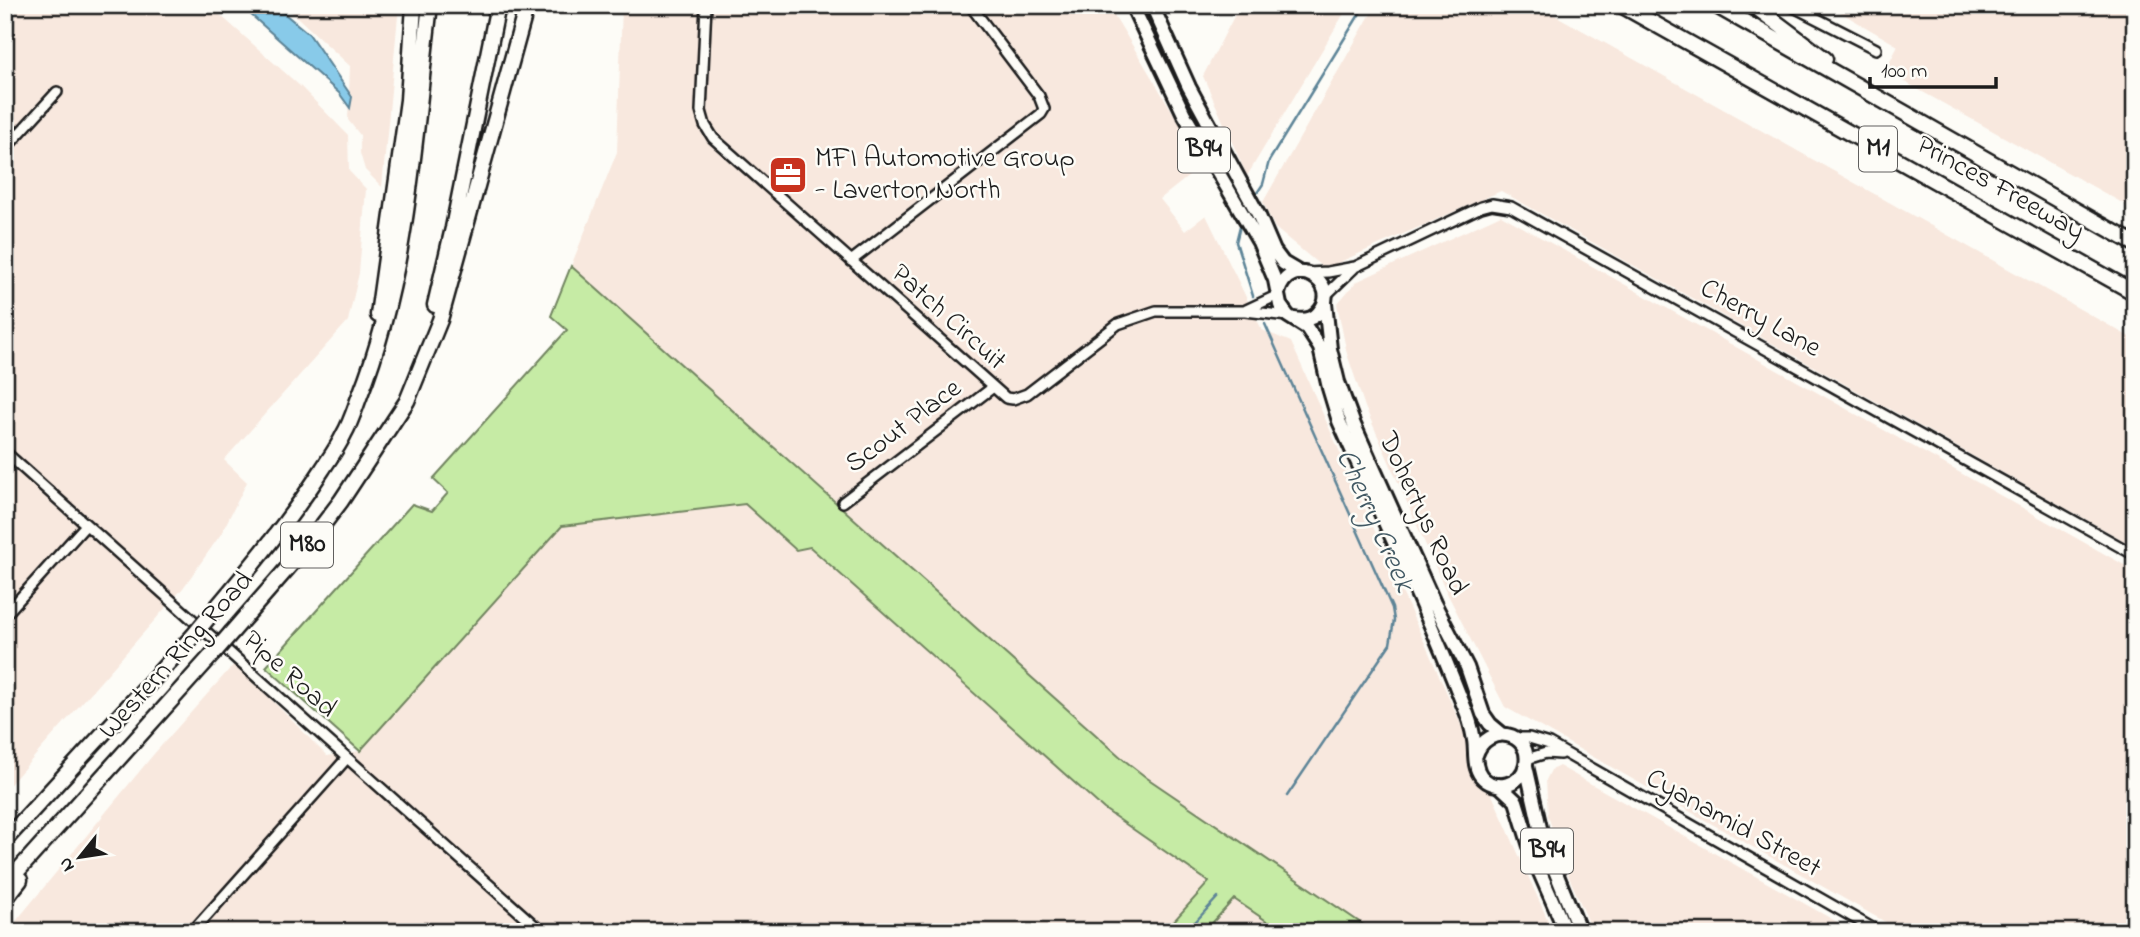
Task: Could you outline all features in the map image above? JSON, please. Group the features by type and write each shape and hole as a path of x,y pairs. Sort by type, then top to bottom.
{"highway":[{"path":"344,435 377,318 387,262 408,100 414,5"},
{"path":"344,435 386,323 398,264 421,104 430,5"},
{"path":"373,451 401,398 432,316 498,5"},
{"path":"373,451 407,401 440,320 527,5"},
{"name":"Princes Freeway","path":"1622,5 2135,293"},
{"name":"Princes Freeway","path":"1716,5 2135,244"},
{"name":"Princes Freeway","path":"1753,5 1876,97"},
{"name":"Western Ring Road","path":"8,836 212,614 281,531 344,435"},
{"name":"Western Ring Road","path":"5,885 306,547 341,501 373,451"},
{"path":"5,899 59,825"}],"main road":[{"name":"B94","path":"1132,5 1184,114 1259,242 1275,280 1279,305 1291,317"},
{"name":"B94","path":"1152,5 1189,87 1259,216 1274,251 1283,263 1320,281 1325,299"},
{"path":"1278,294 1288,277 1303,273"},
{"path":"1291,317 1309,319 1322,310 1325,299"},
{"name":"Dohertys Road","path":"1325,299 1330,349 1349,414 1434,603 1460,652 1483,713 1490,724 1509,736"},
{"name":"Dohertys Road","path":"1291,317 1307,328 1320,348 1339,421 1430,622 1474,737 1476,755"},
{"name":"B94","path":"1509,736 1521,744 1543,841 1580,932"},
{"path":"1476,755 1478,748 1488,737 1509,736"},
{"name":"B94","path":"1476,755 1477,769 1481,776 1492,784 1499,785 1516,801 1534,859 1566,932"},
{"path":"1499,785 1507,785 1519,778 1526,762"}],"street":[{"name":"Patch Circuit","path":"706,5 701,111 713,138 1006,398 1020,397 1118,324 1156,311 1245,311 1291,317"},
{"name":"Patch Circuit","path":"851,261 1041,114 1044,108 1039,96 970,5"},
{"path":"1791,6 1876,49"},
{"path":"5,149 57,92"},
{"name":"Cherry Lane","path":"1303,273 1355,267 1481,207 1492,204 1511,207 2135,555"},
{"name":"Cherry Lane","path":"1325,299 1355,267"},
{"name":"Patch Circuit","path":"1245,311 1278,294"},
{"name":"Scout Place","path":"843,502 992,388"},
{"name":"Pipe Road","path":"5,452 542,932"},
{"path":"5,615 86,524"},
{"name":"Cyanamid Street","path":"1509,736 1539,740 1878,932"},
{"path":"1526,762 1546,753 1565,755"},
{"path":"192,932 348,758"}],"shaded area":[{"path":"5,5 209,5 301,87 348,135 349,171 366,189 359,273 348,321 224,460 247,482 221,534 183,588 5,790"},
{"path":"284,5 399,5 382,187 365,170 360,153 360,135 348,120 350,66"},
{"path":"622,5 1108,5 1204,164 1160,199 1185,231 1206,215 1262,330 1291,342 1553,932 1374,932 1124,760 571,266 617,152"},
{"path":"1240,5 1349,5 1247,176 1203,76"},
{"path":"1376,5 1537,5 2135,340 2135,547 1501,191 1333,265 1321,266 1275,228 1263,202"},
{"path":"1828,5 2135,5 2135,210 1885,71 1898,46"},
{"path":"1501,215 2135,571 2135,932 1903,932 1505,707 1446,591 1365,407 1347,354 1337,304 1356,282"},
{"path":"745,504 796,550 810,547 1114,817 1283,932 7,932 153,755 235,663 327,756 360,751 562,526"},
{"path":"1559,766 1855,932 1593,932 1565,868 1548,816 1546,780 1551,770"}],"green space":[{"path":"571,266 1124,760 1374,932 1283,932 1234,899 1204,932 1164,932 1209,882 1104,809 810,547 796,550 745,504 562,526 360,751 266,667 412,504 432,511 448,493 433,479 567,330 551,316"}],"water":[{"path":"240,5 274,5 309,34 352,97 350,108 339,93"}],"waterway":[{"name":"Cherry Creek","path":"1257,193 1263,184 1269,161 1365,5"},
{"name":"Cherry Creek","path":"1240,226 1236,242 1253,296"},
{"name":"Cherry Creek","path":"1265,324 1392,608 1394,620 1390,644 1287,796"},
{"name":"Cherry Creek","path":"1186,932 1218,897"}],"place":[{"name":"MFI Automotive Group - Laverton North","path":"788,175"}]}
